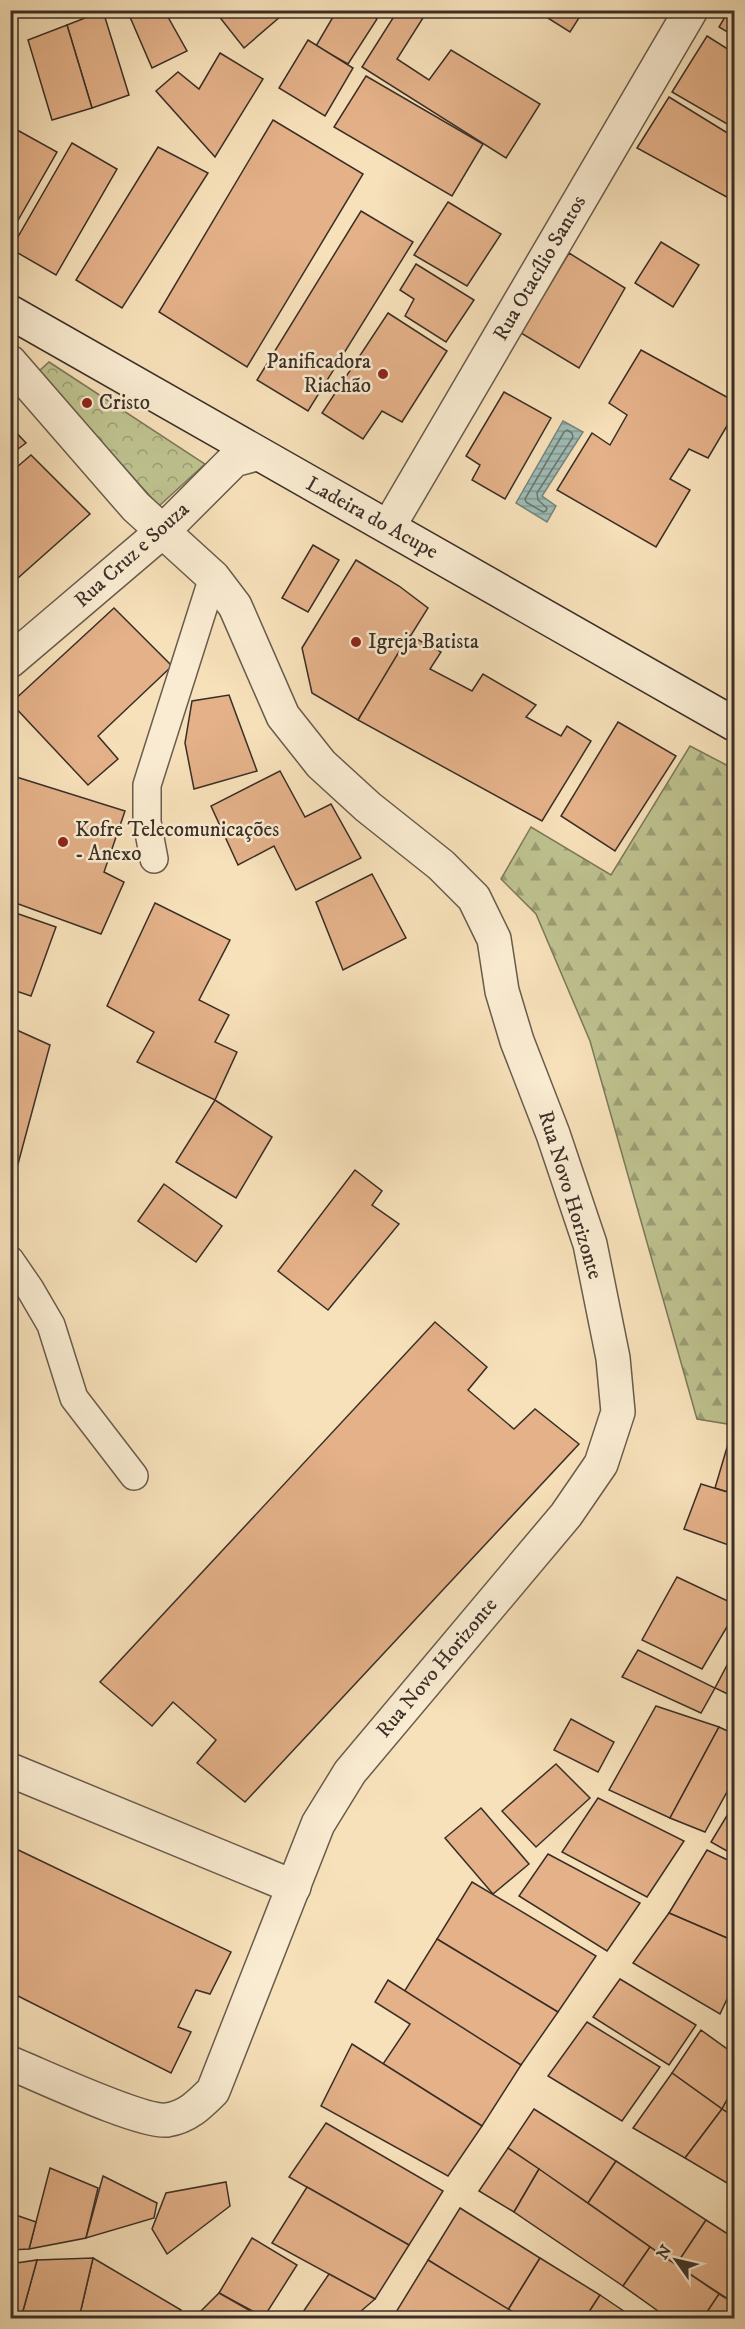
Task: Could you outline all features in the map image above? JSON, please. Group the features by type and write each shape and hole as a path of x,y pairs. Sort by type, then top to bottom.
{"street":[{"name":"Rua Otacílio Santos","path":"389,526 691,10"},
{"name":"Ladeira do Acupe","path":"10,312 256,454 389,526 735,723"},
{"name":"Rua Novo Horizonte","path":"10,362 136,507 164,530 213,577 235,606 283,716 321,764 368,807 441,865 474,898 494,939 502,991 514,1031 553,1134 590,1244 613,1358 618,1412 601,1464 566,1515 350,1772 318,1824 213,2091 191,2112 166,2120 138,2115 10,2063"},
{"name":"Rua Cruz e Souza","path":"10,661 164,530 234,460 256,454"},
{"path":"10,1770 294,1887"}],"lane":[{"path":"154,859 147,822 147,785 213,577"},
{"path":"10,1260 30,1288 51,1325 74,1398 135,1476"}],"green space":[{"path":"49,362 205,464 159,506 38,372"},
{"path":"690,746 734,769 734,1425 697,1419 590,1041 536,914 501,879 531,827 611,875"}],"water":[{"path":"563,421 583,432 542,496 556,506 547,522 516,503"}],"building":[{"path":"143,10 164,10 187,51 152,68 130,17"},
{"path":"214,10 288,10 244,48"},
{"path":"337,10 364,10 377,19 348,64 316,46"},
{"path":"398,10 428,10 397,59 429,80 451,50 540,104 506,158 362,67"},
{"path":"535,10 584,10 570,32"},
{"path":"729,10 734,10 734,36 719,27"},
{"path":"103,11 129,95 92,108 67,25"},
{"path":"67,25 92,108 52,120 28,40"},
{"path":"707,36 734,53 734,128 672,92"},
{"path":"308,40 353,68 325,116 279,88"},
{"path":"220,53 263,79 215,157 156,91 178,72 199,89"},
{"path":"366,76 483,144 452,196 334,127"},
{"path":"669,97 734,137 734,201 637,148"},
{"path":"273,120 363,174 247,367 159,312"},
{"path":"10,126 57,152 13,229 10,227"},
{"path":"72,143 117,169 56,275 11,249"},
{"path":"158,147 208,173 122,308 76,280"},
{"path":"448,202 501,234 467,286 414,255"},
{"path":"361,211 413,242 308,411 257,380"},
{"path":"661,242 699,265 673,307 635,283"},
{"path":"569,253 625,288 579,368 521,333"},
{"path":"416,264 474,300 446,342 405,316 414,299 400,290"},
{"path":"388,313 447,351 402,422 382,411 363,439 322,413"},
{"path":"641,350 734,401 734,414 708,458 689,449 670,479 690,490 656,547 557,490 592,433 610,445 627,415 609,403"},
{"path":"504,392 551,418 505,499 472,480 480,465 466,456"},
{"path":"10,426 26,443 10,455"},
{"path":"31,455 90,514 10,585 10,473"},
{"path":"313,545 339,560 308,612 282,598"},
{"name":"Igreja Batista","path":"356,560 399,586 428,608 358,720 312,693 302,648"},
{"path":"114,608 172,666 98,736 118,759 88,785 11,703"},
{"path":"409,635 441,652 430,669 472,691 483,674 536,705 526,717 561,736 567,726 591,741 542,821 358,720"},
{"path":"229,695 257,771 194,789 185,743 192,701"},
{"path":"618,722 676,756 615,851 561,816"},
{"path":"280,771 305,817 331,804 361,858 296,890 274,846 238,865 211,806"},
{"name":"Kofre Telecomunicações - Anexo","path":"10,775 125,811 104,872 124,882 101,934 10,901"},
{"path":"372,874 406,938 343,970 316,902"},
{"path":"155,903 230,940 199,1000 229,1015 215,1042 237,1052 215,1100 137,1062 154,1032 107,1006"},
{"path":"10,911 56,927 31,996 10,989"},
{"path":"10,1027 50,1045 15,1175 10,1172"},
{"path":"215,1100 272,1137 236,1198 176,1162"},
{"path":"355,1170 382,1191 372,1205 399,1224 328,1310 278,1271"},
{"path":"164,1184 222,1226 196,1262 138,1221"},
{"path":"435,1322 487,1367 468,1390 514,1429 535,1409 579,1444 245,1802 197,1763 216,1740 173,1702 152,1726 100,1682"},
{"path":"728,1444 734,1446 734,1494 715,1488"},
{"path":"701,1484 734,1494 734,1547 684,1529"},
{"path":"677,1577 734,1604 734,1615 702,1669 642,1640"},
{"path":"638,1650 715,1688 701,1713 622,1677"},
{"path":"734,1652 734,1697 715,1688"},
{"path":"656,1706 719,1727 670,1818 609,1790"},
{"path":"571,1719 614,1742 598,1772 554,1750"},
{"path":"719,1727 734,1734 734,1779 705,1832 670,1818"},
{"path":"556,1764 590,1798 536,1847 502,1811"},
{"path":"598,1798 684,1841 647,1897 562,1852"},
{"path":"734,1804 734,1855 711,1842"},
{"path":"481,1808 529,1864 493,1894 445,1838"},
{"path":"10,1846 231,1952 210,1994 196,1990 178,2027 191,2032 171,2073 10,1992"},
{"path":"707,1850 734,1863 734,1941 669,1913"},
{"path":"548,1854 640,1903 607,1951 519,1896"},
{"path":"472,1882 596,1956 558,2012 437,1939"},
{"path":"669,1913 734,1941 734,1984 720,2014 633,1963"},
{"path":"437,1939 558,2012 521,2065 404,1992"},
{"path":"620,1979 696,2025 669,2065 593,2017"},
{"path":"388,1980 521,2065 482,2126 383,2064 410,2024 375,2002"},
{"path":"587,2022 660,2067 622,2121 548,2076"},
{"path":"701,2030 734,2054 734,2087 722,2109 672,2073"},
{"path":"352,2044 482,2126 448,2176 321,2106"},
{"path":"672,2073 722,2109 685,2158 633,2128"},
{"path":"734,2087 734,2117 722,2109"},
{"path":"534,2109 616,2161 588,2203 508,2148"},
{"path":"722,2109 734,2117 734,2173 727,2183 685,2158"},
{"path":"326,2123 443,2191 409,2245 289,2177"},
{"path":"10,2137 17,2139 10,2158"},
{"path":"508,2148 539,2169 514,2212 479,2191"},
{"path":"616,2161 706,2220 676,2265 588,2203"},
{"path":"50,2168 98,2188 86,2238 29,2249"},
{"path":"539,2169 650,2247 623,2286 514,2212"},
{"path":"103,2176 157,2203 154,2218 86,2238"},
{"path":"226,2182 230,2206 167,2254 152,2229 166,2193"},
{"path":"307,2187 409,2245 375,2299 272,2243"},
{"path":"460,2208 540,2258 508,2310 428,2260"},
{"path":"10,2213 36,2222 29,2249 10,2250"},
{"path":"706,2220 734,2238 734,2303 676,2265"},
{"path":"252,2238 297,2265 264,2317 219,2293"},
{"path":"650,2247 719,2294 703,2318 668,2318 623,2286"},
{"path":"93,2258 181,2310 174,2318 79,2318"},
{"path":"93,2258 79,2318 21,2318 37,2260"},
{"path":"540,2258 600,2295 585,2318 523,2318 508,2310"},
{"path":"37,2260 21,2318 10,2318 10,2264"},
{"path":"428,2260 523,2318 393,2317"},
{"path":"329,2274 375,2299 353,2318 308,2318 303,2312"},
{"path":"219,2293 263,2318 194,2318"},
{"path":"719,2294 734,2303 734,2318 703,2318"},
{"path":"600,2295 634,2318 585,2318"}],"place":[{"name":"Panificadora Riachão","path":"383,374"},
{"name":"Cristo","path":"87,403"},
{"name":"Igreja Batista","path":"356,642"},
{"name":"Kofre Telecomunicações - Anexo","path":"63,842"}]}
